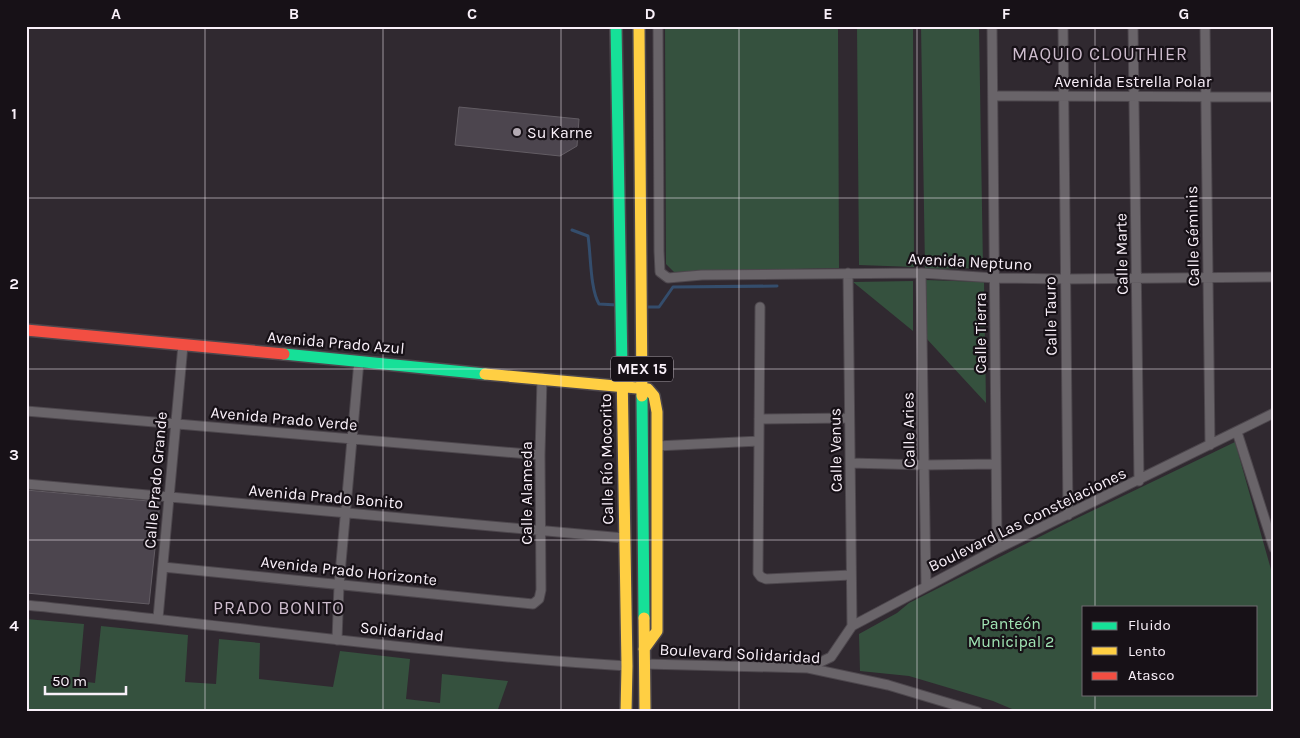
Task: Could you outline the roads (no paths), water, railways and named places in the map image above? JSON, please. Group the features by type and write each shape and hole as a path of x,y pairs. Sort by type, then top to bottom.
{"main road":[{"name":"Calle Río Mocorito","path":"616,26 627,666 626,712"},
{"name":"MEX 15","path":"639,26 645,712"},
{"name":"Avenida Prado Azul","path":"26,330 642,388"},
{"path":"642,388 650,390 654,396 657,412 658,631 644,649"}],"street":[{"name":"Avenida Neptuno","path":"658,26 659,251 660,272 665,277 671,279 702,275 921,272 995,278 1065,280 1274,278"},
{"name":"Calle Tierra","path":"992,26 997,549"},
{"name":"Calle Tauro","path":"1063,26 1068,515"},
{"name":"Calle Marte","path":"1133,26 1139,480"},
{"name":"Calle Géminis","path":"1204,26 1210,445"},
{"name":"Avenida Estrella Polar","path":"993,96 1274,97"},
{"name":"Calle Aries","path":"921,272 926,586"},
{"name":"Calle Venus","path":"848,273 852,626"},
{"path":"760,307 759,575 766,579 851,574"},
{"name":"Calle Prado Grande","path":"158,618 183,344"},
{"path":"336,640 358,361"},
{"name":"Calle Alameda","path":"533,604 539,599 541,590 540,455 542,378"},
{"name":"Avenida Prado Verde","path":"26,411 540,455"},
{"name":"Boulevard Las Constelaciones","path":"808,668 831,657 852,626 997,549 1274,413"},
{"path":"759,420 850,418"},
{"path":"1237,432 1274,548"},
{"path":"657,446 759,441"},
{"path":"850,463 996,464"},
{"name":"Avenida Prado Bonito","path":"26,484 624,538"},
{"name":"Avenida Prado Horizonte","path":"162,567 533,604"},
{"name":"Solidaridad","path":"26,606 158,618 336,640 557,662 627,666"},
{"name":"Boulevard Solidaridad","path":"645,664 808,668 888,685 978,712"}],"waterway":[{"path":"572,230 588,236 592,281 599,304 617,305"},
{"path":"645,307 659,307 673,287 777,286"}],"place":[{"name":"Su Karne","path":"517,132"}],"district":[{"name":"MAQUIO CLOUTHIER","path":"1100,54"},
{"name":"PRADO BONITO","path":"279,608"}],"park label":[{"name":"Panteón Municipal 2","path":"1011,632"}]}
